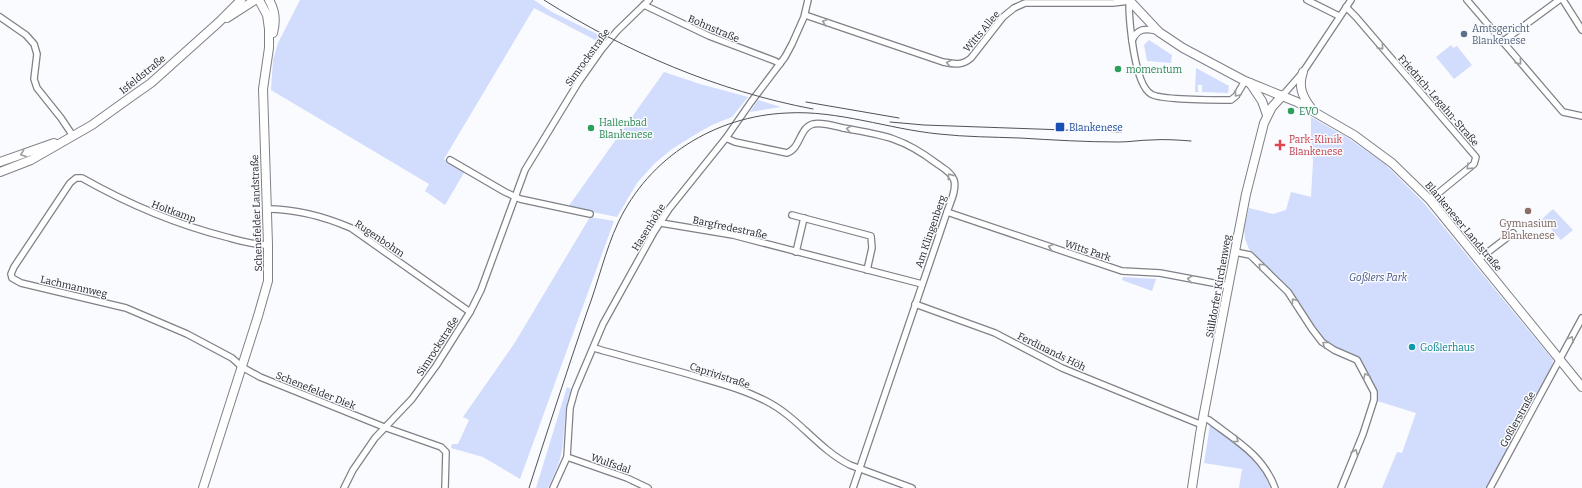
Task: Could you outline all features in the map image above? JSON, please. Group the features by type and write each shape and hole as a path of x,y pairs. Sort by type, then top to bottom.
{"main road":[{"name":"Isfeldstraße","path":"0,172 31,160 92,125 151,83 219,22 241,0"},
{"name":"Isfeldstraße","path":"219,22 255,0"},
{"name":"Schenefelder Landstraße","path":"259,0 268,18 269,48"},
{"name":"Schenefelder Landstraße","path":"203,488 242,368 268,281 263,89 269,48 274,30 274,10 269,0"},
{"name":"Blankeneser Landstraße","path":"1129,0 1159,32 1183,48 1247,82 1283,95 1312,110 1373,148 1412,181 1430,200 1479,259 1582,387"},
{"path":"1304,72 1301,82 1303,98 1312,110"},
{"path":"1247,82 1262,101 1267,115"},
{"name":"Sülldorfer Kirchenweg","path":"1192,488 1239,223 1261,130 1267,115 1283,95"},
{"name":"Isfeldstraße","path":"0,162 73,136"}],"street":[{"name":"Simrockstraße","path":"344,488 364,453 384,427 412,400 438,364 470,312 481,290 526,170 578,83 602,49 617,31 649,0"},
{"name":"Hasenhöhe","path":"553,488 567,457 570,408 575,390 603,324 654,232 669,209 726,138 791,48 805,15 808,0"},
{"path":"1014,0 1018,6"},
{"name":"Witts Allee","path":"805,15 943,62 959,64 969,60 1003,18 1018,6 1031,2 1113,3 1129,0"},
{"path":"1129,0 1129,23 1132,41 1143,86 1151,94 1166,98 1231,100 1247,82"},
{"path":"1307,0 1339,16"},
{"path":"1283,95 1304,72 1339,16 1351,0"},
{"path":"1467,0 1563,112 1582,116"},
{"path":"1502,42 1559,0"},
{"path":"1563,0 1582,30"},
{"name":"Bohnstraße","path":"644,5 709,36 780,64"},
{"name":"Friedrich-Legahn-Straße","path":"1346,7 1476,157 1474,164 1430,200"},
{"path":"0,17 26,35 34,44 37,54 34,78 37,88 73,136"},
{"path":"1132,41 1136,34 1142,29 1150,29 1159,32"},
{"name":"Am Klingenberg","path":"726,138 735,142 787,153 794,149 805,130 813,124 830,125 890,137 919,150 949,172 952,177 955,187 853,488"},
{"path":"450,160 515,197 590,214"},
{"name":"Holtkamp","path":"78,177 128,202 168,219 206,232 250,243 268,245"},
{"name":"Lachmannweg","path":"78,177 70,183 14,267 11,274 12,278 21,283 126,308 187,334 232,358 242,368"},
{"name":"Rugenbohm","path":"267,209 309,213 331,219 351,228 470,312"},
{"name":"Witts Park","path":"947,212 1122,271 1160,273 1229,286"},
{"path":"792,215 871,236 872,248 867,270"},
{"path":"796,252 804,218"},
{"name":"Bargfredestraße","path":"661,223 730,234 922,284"},
{"path":"1479,259 1513,233"},
{"path":"1235,252 1250,255 1288,292 1322,342 1334,350 1357,360 1374,392 1374,400 1363,434 1341,488"},
{"name":"Ferdinands Höh","path":"915,304 995,333 1062,368 1203,422"},
{"name":"Goßlerstraße","path":"1490,488 1582,318"},
{"name":"Caprivistraße","path":"594,348 736,388 767,401 796,422 829,452 850,465 912,488"},
{"name":"Schenefelder Diek","path":"242,368 260,377 384,427 444,449 446,454 445,488"},
{"path":"1203,422 1209,420 1258,459 1271,477 1275,488"},
{"name":"Wulfsdal","path":"567,457 627,478 648,488"}],"green space":[{"path":"300,0 534,0 552,12 603,37 599,42 534,8 444,159 465,171 445,205 425,191 429,184 271,90 273,60 278,43"},
{"path":"1149,40 1172,55 1171,63 1147,61 1144,45"},
{"path":"1451,45 1453,48 1457,46 1472,65 1454,79 1436,57"},
{"path":"1196,68 1229,86 1228,93 1202,92 1202,85 1198,85 1199,92 1195,92"},
{"path":"664,72 700,84 748,97 732,117 712,125 696,134 672,149 655,163 637,183 617,217 568,207"},
{"path":"758,100 781,107 750,112"},
{"name":"Goßlers Park","path":"1311,117 1348,138 1385,164 1424,203 1553,360 1552,365 1487,488 1382,488 1397,452 1402,453 1416,413 1374,400 1357,360 1349,353 1332,346 1319,335 1292,293 1249,249 1245,239 1244,228 1249,208 1273,214 1286,210 1291,192 1311,197 1313,162"},
{"path":"1553,209 1573,230 1561,240 1542,219"},
{"path":"590,217 614,221 520,479 483,457 451,448 452,444 458,444 469,420 463,417 514,344"},
{"path":"1123,277 1156,279 1152,291 1122,280"},
{"path":"567,387 571,389 567,404 560,460 548,488 536,488"},
{"path":"1210,425 1237,445 1253,460 1260,468 1270,488 1239,488 1242,469 1204,463"}],"tram line":[{"path":"544,0 607,36 640,53 674,67 742,92 813,109"},
{"path":"806,102 899,118"},
{"path":"529,488 605,256 618,223 631,199 647,178 666,160 687,144 710,132 735,122 760,116 787,113 825,114 920,132 959,136 1094,142 1143,140 1191,141"},
{"path":"890,122 924,125 1121,132"}],"place":[{"name":"Amtsgericht Blankenese","path":"1464,34"},
{"name":"momentum","path":"1118,69"},
{"name":"EVO","path":"1291,111"},
{"name":"Blankenese","path":"1060,127"},
{"name":"Hallenbad Blankenese","path":"591,128"},
{"name":"Park-Klinik Blankenese","path":"1280,145"},
{"name":"Gymnasium Blankenese","path":"1528,211"},
{"name":"Goßlerhaus","path":"1412,347"}]}
